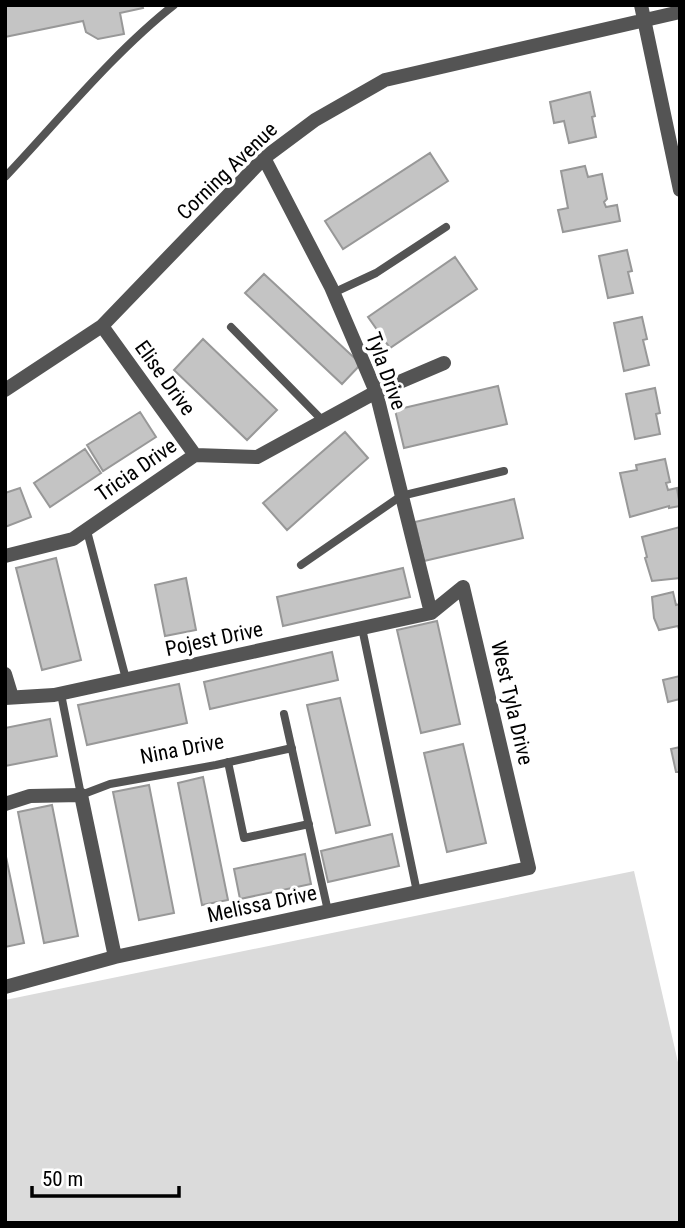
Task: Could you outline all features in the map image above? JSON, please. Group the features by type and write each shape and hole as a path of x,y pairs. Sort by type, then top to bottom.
{"street":[{"name":"Corning Avenue","path":"5,390 102,326 264,158 315,120 385,80 643,12 680,12"},
{"path":"643,12 680,190"},
{"name":"Tyla Drive","path":"264,158 333,293 376,392 431,613"},
{"name":"Elise Drive","path":"102,326 195,455"},
{"name":"Tricia Drive","path":"5,556 73,539 195,455 257,457 376,392 444,363"},
{"name":"West Tyla Drive","path":"431,613 463,587 529,867"},
{"name":"Pojest Drive","path":"8,698 61,694 431,613"},
{"path":"5,674 8,698"},
{"path":"81,795 115,957"},
{"name":"Nina Drive","path":"5,804 30,796 81,795"},
{"name":"Melissa Drive","path":"5,987 115,957 529,867"}],"lane":[{"path":"5,177 154,20 174,5"},
{"path":"333,293 376,273 446,227"},
{"path":"231,327 323,421"},
{"path":"301,565 401,496 504,471"},
{"path":"87,530 126,679"},
{"path":"362,628 417,892"},
{"path":"61,694 81,795"},
{"path":"284,714 328,911"},
{"name":"Nina Drive","path":"81,795 110,784 292,748"},
{"path":"228,762 244,838 309,824"}],"shaded area":[{"path":"634,871 680,1071 680,1223 5,1223 5,1000"}],"building":[{"path":"5,5 142,5 143,8 120,13 124,34 98,39 86,32 83,21 5,37"},
{"path":"590,92 596,137 569,143 564,121 554,123 550,102"},
{"path":"430,153 448,181 343,249 325,221"},
{"path":"585,166 588,177 602,174 607,199 604,202 606,207 617,205 620,221 563,232 558,210 568,208 561,171"},
{"path":"627,250 633,293 608,298 599,256"},
{"path":"455,257 477,289 390,348 368,317"},
{"path":"264,274 361,364 342,384 245,293"},
{"path":"642,317 647,339 643,340 649,365 624,371 614,323"},
{"path":"203,339 277,410 247,440 174,370"},
{"path":"498,386 507,424 404,448 395,410"},
{"path":"655,388 660,413 656,414 660,434 635,439 626,394"},
{"path":"140,412 156,437 103,471 87,445"},
{"path":"345,432 368,458 287,530 263,503"},
{"path":"85,449 101,473 50,507 34,483"},
{"path":"665,459 670,482 666,483 668,490 677,488 680,506 669,506 630,517 620,473 637,470 636,465"},
{"path":"20,488 31,517 5,527 5,493"},
{"path":"514,499 523,538 424,561 415,522"},
{"path":"680,527 680,578 652,581 642,537"},
{"path":"56,558 81,660 42,670 16,568"},
{"path":"403,568 410,597 283,626 277,597"},
{"path":"186,578 196,630 165,636 155,585"},
{"path":"673,592 676,605 680,604 680,633 678,626 659,630 654,618 652,597"},
{"path":"437,621 460,724 421,733 397,630"},
{"path":"332,652 338,680 210,709 204,682"},
{"path":"680,676 680,699 668,702 663,680"},
{"path":"179,684 187,723 87,745 78,705"},
{"path":"340,698 370,825 336,833 307,705"},
{"path":"50,719 57,756 5,766 5,728"},
{"path":"463,744 486,843 447,852 424,753"},
{"path":"680,747 680,772 676,772 671,749"},
{"path":"203,777 228,900 202,905 178,783"},
{"path":"149,785 174,913 139,920 113,792"},
{"path":"52,805 78,936 44,943 18,812"},
{"path":"392,834 399,866 328,882 321,851"},
{"path":"5,852 24,943 5,947"},
{"path":"305,854 311,884 240,899 234,869"}]}
